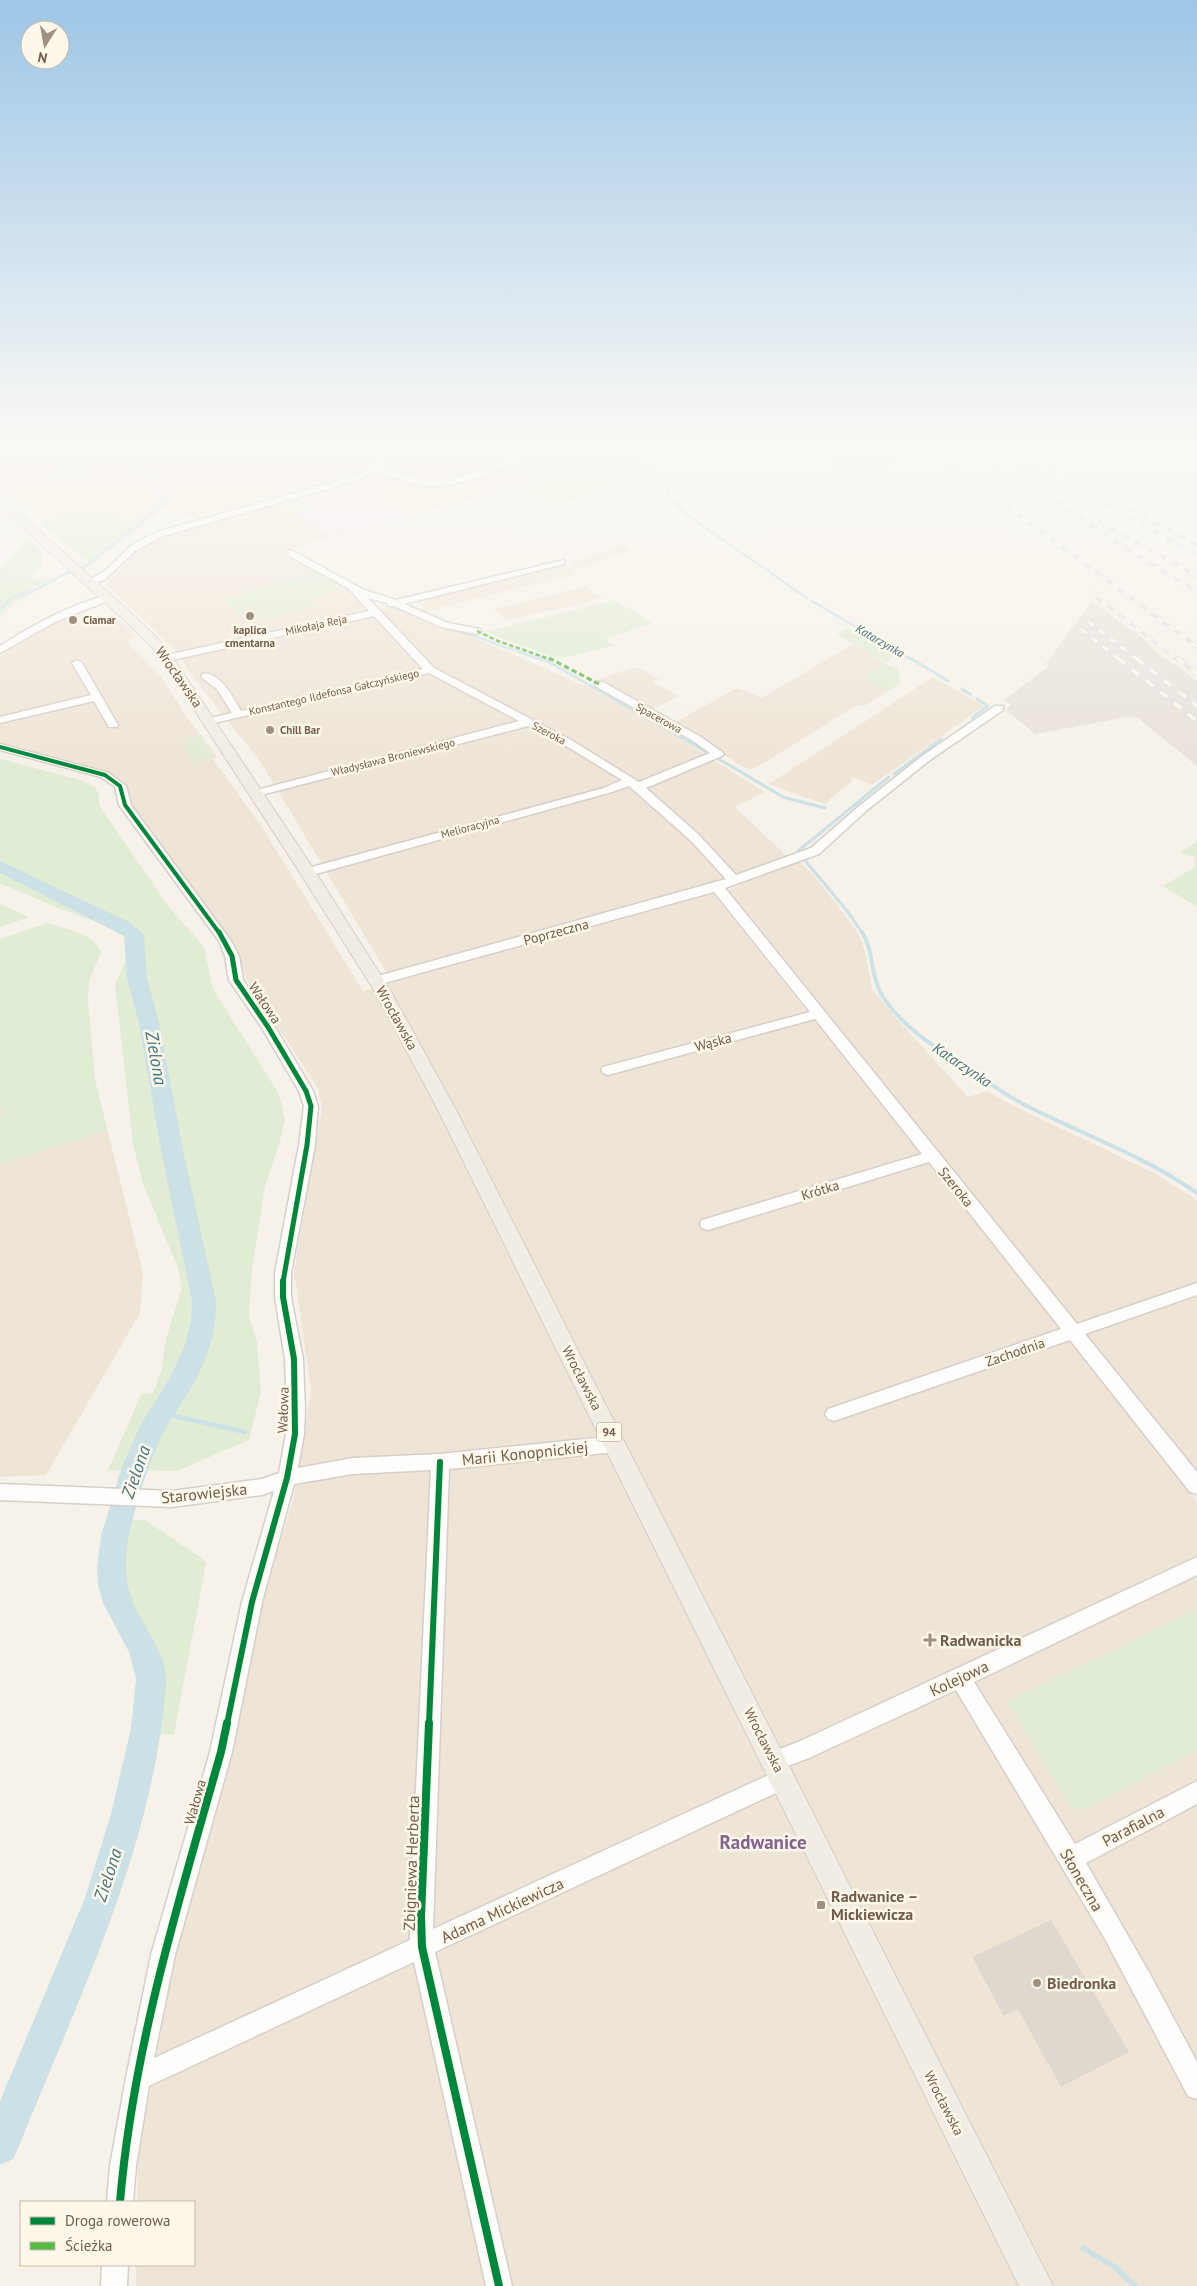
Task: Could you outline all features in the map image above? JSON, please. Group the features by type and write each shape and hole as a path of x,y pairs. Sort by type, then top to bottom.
{"main road":[{"name":"94","path":"54,550 107,598"},
{"name":"Wrocławska","path":"107,598 156,644 210,721 376,981 446,1108 1036,2286"}],"street":[{"path":"90,582 103,578 132,550"},
{"path":"290,553 351,586 358,593 395,603 465,630 477,631"},
{"name":"Mikołaja Reja","path":"167,658 374,610 395,603 561,562"},
{"name":"Szeroka","path":"358,593 430,670 577,748 635,784 694,837 735,881"},
{"path":"0,650 43,623 74,608 107,598"},
{"path":"77,663 113,725"},
{"name":"Konstantego Ildefonsa Gałczyńskiego","path":"210,721 430,670"},
{"name":"Konstantego Ildefonsa Gałczyńskiego","path":"206,676 220,687 238,714"},
{"name":"Spacerowa","path":"598,684 697,739 718,754"},
{"path":"0,720 97,697"},
{"name":"Poprzeczna","path":"376,981 717,887 815,851 862,809 913,771 926,758 998,708"},
{"name":"Władysława Broniewskiego","path":"257,793 529,722"},
{"name":"Wałowa","path":"0,747 105,775 120,786 125,806 225,941 232,956 236,980 268,1027 306,1090 311,1106 311,1121 283,1273 283,1296 294,1359 295,1434 287,1478 252,1602 221,1752 163,1955 138,2078 123,2166 120,2201"},
{"name":"Melioracyjna","path":"308,872 635,784 718,754"},
{"name":"Szeroka","path":"717,887 1197,1486"},
{"name":"Wąska","path":"608,1070 818,1014"},
{"name":"Krótka","path":"708,1224 932,1156"},
{"name":"Zachodnia","path":"834,1414 1197,1289"},
{"name":"Marii Konopnickiej","path":"287,1478 353,1466 440,1462 615,1444"},
{"name":"Zbigniewa Herberta","path":"440,1462 421,1916 422,1947 499,2286"},
{"name":"Starowiejska","path":"0,1492 148,1499 182,1498 262,1487 287,1478"},
{"name":"Kolejowa","path":"779,1770 802,1751 1197,1566"},
{"name":"Słoneczna","path":"960,1678 1070,1859 1166,2026 1197,2086"},
{"name":"Adama Mickiewicza","path":"138,2078 422,1947 779,1770"},
{"name":"Parafialna","path":"1070,1859 1197,1792"},
{"path":"114,2266 114,2286"}],"shaded area":[{"path":"293,550 280,554 346,587 369,611 390,607 473,637 583,685 645,717 765,792 735,807 786,855 723,880 387,973 260,761 194,679 175,650 106,584 137,551"},
{"path":"608,550 632,551 576,569 569,563"},
{"path":"564,564 576,574 423,612 425,599"},
{"path":"586,586 602,598 507,621 493,609"},
{"path":"1092,601 1146,641 1160,656 1179,667 1197,681 1197,766 1138,718 1128,717 1035,734 1006,710 1011,704 1003,701 1050,665 1046,664"},
{"path":"74,612 86,621 114,615 136,636 127,642 159,674 185,714 217,757 213,759 264,830 363,991 713,894 1197,1501 1197,2286 136,2286 136,2266 195,2266 195,2201 137,2201 138,2156 183,1913 233,1750 265,1588 294,1497 311,1390 294,1272 322,1108 318,1088 246,979 231,939 128,805 125,782 111,773 0,744 0,656 45,626"},
{"path":"853,644 885,663 862,677 888,691 866,705 854,707 754,769 745,768 674,723 737,688 762,698"},
{"path":"635,667 659,679 652,682 679,696 650,710 597,680"},
{"path":"933,677 984,706 872,785 852,777 853,780 824,804 769,784"},
{"path":"799,860 814,875 859,934 866,955 872,989 968,1097 987,1091 1020,1109 1156,1174 1197,1200 1197,1471 728,890"},
{"path":"97,1088 143,1273 140,1313 46,1475 0,1477 0,1105 5,1114"}],"green space":[{"path":"18,550 39,550 42,565 30,578 33,581 56,577 31,589 33,593 15,602 0,617 0,569"},
{"path":"73,550 111,550 93,563 84,559"},
{"path":"316,572 344,587 310,599 315,606 251,623 221,600"},
{"path":"615,600 653,623 605,639 613,646 559,659 485,632"},
{"path":"847,628 862,634 897,655 885,663 898,670 901,683 888,691 861,677 885,662 837,634"},
{"path":"201,734 214,757 193,763 182,740"},
{"path":"0,759 77,779 94,786 99,794 99,805 170,908 204,947 213,989 279,1094 285,1119 280,1141 265,1186 252,1270 249,1316 257,1342 261,1391 249,1440 177,1471 108,1470 141,1395 153,1393 161,1372 166,1339 182,1288 178,1268 143,1184 133,1144 115,985 128,956 129,947 124,935 113,928 58,908 0,883"},
{"path":"1197,841 1197,907 1163,886 1195,867 1195,857 1180,853"},
{"path":"0,904 29,917 0,927"},
{"path":"47,923 78,932 97,945 101,952 89,981 88,1000 95,1079 107,1131 0,1164 0,1115 5,1114 0,1105 0,939"},
{"path":"131,1520 145,1520 206,1563 174,1734 155,1735 161,1694 157,1661 128,1599 117,1554 120,1537"},
{"path":"1197,1609 1197,1751 1082,1810 1070,1806 1007,1702"}],"building":[{"name":"Biedronka","path":"1051,1920 1129,2052 1061,2087 1018,2009 1004,2016 972,1957"}],"waterway":[{"name":"Zielona","path":"0,609 13,597 33,591 67,573 84,567 106,550"},
{"name":"Katarzynka","path":"737,550 807,598"},
{"name":"Katarzynka","path":"812,601 912,660"},
{"path":"395,608 414,615"},
{"path":"454,629 542,660"},
{"path":"539,658 708,753"},
{"name":"Katarzynka","path":"910,658 948,681"},
{"name":"Katarzynka","path":"962,689 971,695"},
{"name":"Katarzynka","path":"972,718 988,706 977,699"},
{"name":"Katarzynka","path":"894,774 941,739"},
{"path":"717,758 783,797 825,808"},
{"name":"Katarzynka","path":"798,851 889,777"},
{"name":"Katarzynka","path":"803,858 848,912 863,934"},
{"name":"Zielona","path":"0,866 120,925 134,934 137,978 149,1023 173,1155 204,1301 204,1321 198,1345 182,1381 154,1424 135,1470 115,1536 111,1568 113,1585 118,1603 143,1649 151,1679 147,1728 127,1814 102,1898 0,2146"},
{"name":"Katarzynka","path":"862,932 869,947 876,981 883,997 899,1017 918,1034 939,1050 1021,1103 1155,1167 1197,1193"},
{"path":"161,1413 245,1432"},
{"path":"1083,2248 1115,2267 1135,2286"}],"railway":[{"path":"1065,550 1197,647"},
{"path":"1127,550 1197,591"},
{"path":"1149,550 1197,576"},
{"path":"1187,550 1197,555"},
{"path":"1091,593 1178,660"},
{"path":"1088,621 1138,660"},
{"path":"1081,629 1120,660"},
{"path":"1118,658 1197,721"},
{"path":"1136,658 1197,706"},
{"path":"1177,658 1197,674"}],"marked path":[{"path":"477,631 498,641 557,662 599,684"}],"cycle path":[{"path":"0,747 105,775 120,786 125,805 225,941 232,956 236,980 268,1027 306,1091 311,1106 307,1145 283,1273 283,1297 294,1359 295,1434 287,1478 252,1602 221,1752 163,1955 138,2078 123,2166 120,2201"},
{"path":"440,1462 421,1916 422,1947 499,2286"}],"place":[{"name":"kaplica cmentarna","path":"250,616"},
{"name":"Ciamar","path":"73,620"},
{"name":"Chill Bar","path":"270,730"},
{"name":"Radwanicka","path":"930,1640"},
{"name":"Radwanice – Mickiewicza","path":"821,1905"},
{"name":"Biedronka","path":"1037,1983"}],"district":[{"name":"Radwanice","path":"763,1842"}]}
